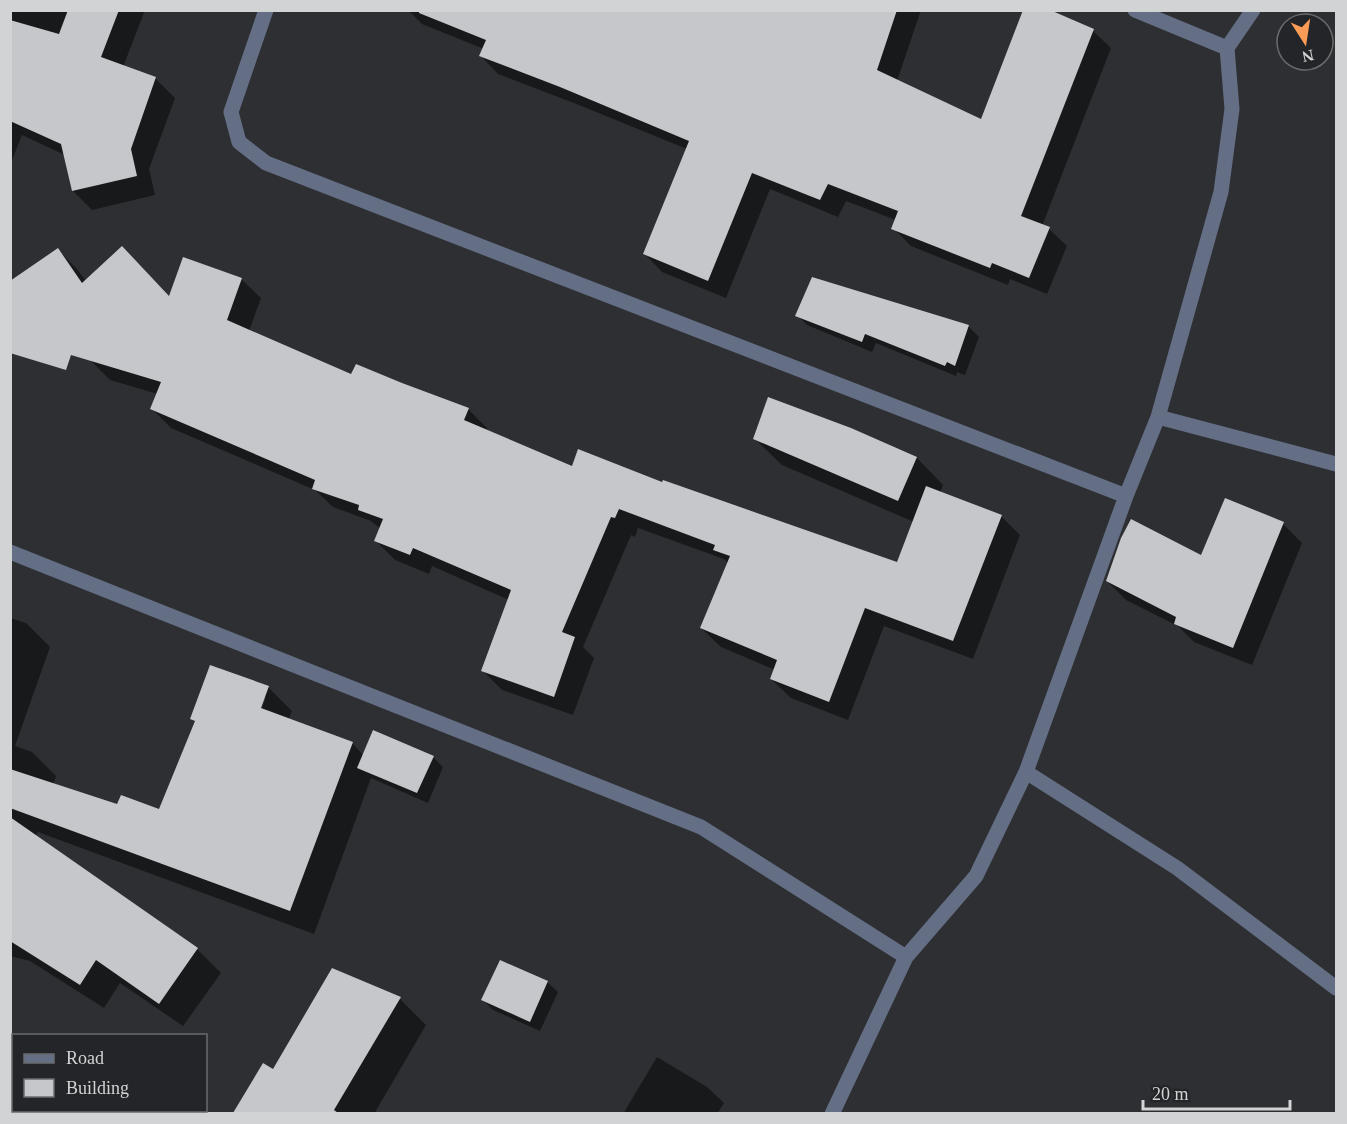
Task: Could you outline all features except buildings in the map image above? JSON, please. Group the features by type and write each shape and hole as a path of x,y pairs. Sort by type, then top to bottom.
{"street":[{"path":"266,10 231,112 239,142 266,164 1126,496"},
{"path":"1135,10 1227,48"},
{"path":"832,1113 906,957 976,876 1026,772 1126,496 1158,417 1221,192 1232,109 1227,48 1253,10"},
{"path":"1158,417 1336,464"},
{"path":"10,552 701,827 906,957"},
{"path":"1026,772 1177,868 1336,988"}]}
